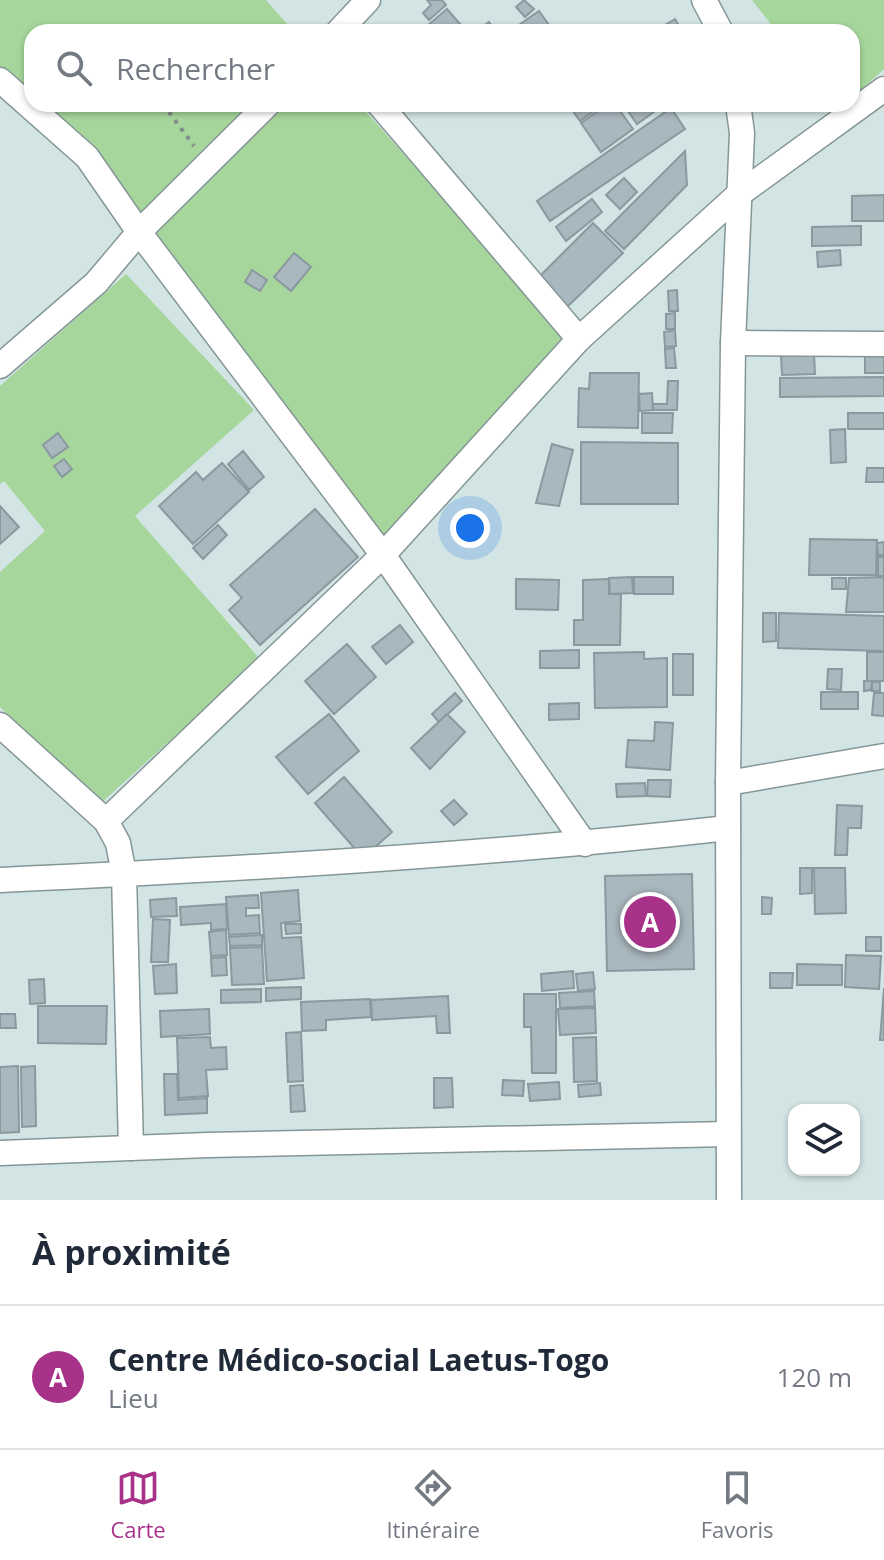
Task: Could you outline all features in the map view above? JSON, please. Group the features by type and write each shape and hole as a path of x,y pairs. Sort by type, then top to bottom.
{"street":[{"path":"346,24 368,0"},
{"path":"704,0 717,24"},
{"path":"0,80 24,101"},
{"path":"860,106 884,89"},
{"path":"36,112 87,157 139,232 383,555 585,844"},
{"path":"0,366 88,291 139,232 260,112"},
{"path":"386,112 579,339"},
{"path":"729,1200 728,783 733,343 742,133 739,112"},
{"path":"106,821 383,555 579,339 738,195 852,112"},
{"path":"733,343 884,344"},
{"path":"0,725 106,821 118,843 124,874 131,1148"},
{"path":"728,783 884,756"},
{"path":"0,880 585,844 728,828"},
{"path":"0,1153 728,1134"}],"path":[{"path":"168,112 208,164"}],"green space":[{"path":"0,0 266,0 287,24 24,24 24,97 0,68"},
{"path":"752,0 884,0 884,69 860,91 860,24 771,24"},
{"path":"36,112 366,112 565,335 388,539"},
{"path":"126,274 254,410 135,516 260,659 101,803 0,707 0,572 45,531 4,481 0,484 0,386"}],"building":[{"path":"427,0 442,0 446,5 429,20 423,13 431,5"},
{"path":"524,0 534,9 525,17 516,7"},
{"path":"447,9 460,24 430,24"},
{"path":"539,11 548,24 520,24"},
{"path":"574,112 592,112 580,121"},
{"path":"597,112 621,112 633,129 601,152 581,123"},
{"path":"629,112 654,112 637,124"},
{"path":"665,112 674,112 685,129 550,221 537,201"},
{"path":"685,151 687,185 624,249 605,231"},
{"path":"624,178 637,192 620,209 606,195"},
{"path":"884,195 884,221 852,221 852,196"},
{"path":"592,199 602,212 566,241 556,227"},
{"path":"593,223 623,253 566,308 537,279"},
{"path":"861,226 861,245 812,246 812,227"},
{"path":"840,250 841,265 818,267 817,252"},
{"path":"294,253 311,267 291,291 274,277"},
{"path":"252,270 267,280 260,291 245,282"},
{"path":"677,290 678,311 669,311 668,291"},
{"path":"675,313 675,329 666,329 666,314"},
{"path":"675,330 676,346 665,347 664,332"},
{"path":"674,348 676,368 666,368 665,349"},
{"path":"814,354 815,374 782,375 781,355"},
{"path":"865,354 884,354 884,373 865,373"},
{"path":"590,373 639,373 638,428 578,427 579,388 589,389"},
{"path":"884,377 884,396 780,397 780,378"},
{"path":"668,381 678,381 677,410 653,410 653,404 667,404"},
{"path":"652,393 653,410 640,411 639,394"},
{"path":"642,413 673,413 672,433 642,433"},
{"path":"848,413 884,413 884,429 848,429"},
{"path":"845,429 846,462 831,463 830,430"},
{"path":"58,433 68,447 52,458 43,445"},
{"path":"581,442 678,443 678,504 581,504"},
{"path":"552,444 573,450 559,506 536,503"},
{"path":"243,451 264,477 249,490 228,464"},
{"path":"64,459 72,469 62,477 54,466"},
{"path":"222,463 249,492 193,544 159,506 196,472 203,480"},
{"path":"867,468 884,468 884,482 866,482"},
{"path":"0,506 19,527 0,544"},
{"path":"315,509 358,557 260,645 229,610 242,598 230,585"},
{"path":"218,525 227,535 203,559 193,548"},
{"path":"810,539 877,540 876,575 809,575"},
{"path":"884,542 884,555 878,555 877,543"},
{"path":"878,557 884,557 884,576 878,576"},
{"path":"632,577 633,593 610,594 609,578"},
{"path":"634,577 673,577 673,594 634,594"},
{"path":"884,577 884,612 846,612 849,578"},
{"path":"832,578 846,578 846,589 832,589"},
{"path":"516,579 559,580 558,610 516,609"},
{"path":"609,579 609,594 621,594 620,645 574,645 574,620 583,620 583,580"},
{"path":"763,613 776,613 776,641 763,642"},
{"path":"779,613 884,616 884,651 778,648"},
{"path":"400,625 413,642 386,664 372,647"},
{"path":"347,644 376,677 334,714 305,681"},
{"path":"579,650 579,668 540,668 540,651"},
{"path":"644,652 644,659 667,658 667,707 595,708 594,653"},
{"path":"867,652 884,652 884,681 867,681"},
{"path":"673,654 693,654 693,695 673,695"},
{"path":"828,669 842,669 841,690 827,689"},
{"path":"864,681 872,681 871,690 864,691"},
{"path":"872,682 880,682 880,691 872,691"},
{"path":"821,692 858,692 858,709 821,709"},
{"path":"455,693 462,701 439,722 432,714"},
{"path":"874,693 884,693 884,716 872,715"},
{"path":"579,703 579,719 549,720 549,704"},
{"path":"329,714 359,751 308,794 276,757"},
{"path":"447,714 465,732 430,769 411,748"},
{"path":"655,722 673,723 670,770 626,767 628,740 654,741"},
{"path":"344,777 392,832 363,858 315,803"},
{"path":"648,780 671,780 670,797 647,796"},
{"path":"645,783 646,796 617,797 616,784"},
{"path":"454,800 467,814 454,825 441,811"},
{"path":"837,805 862,806 861,828 848,828 847,855 835,855"},
{"path":"800,868 812,868 812,893 800,894"},
{"path":"814,868 845,868 846,913 815,914"},
{"path":"692,874 694,969 607,971 605,876"},
{"path":"298,890 300,921 281,923 282,938 301,937 304,978 267,981 261,893"},
{"path":"258,895 259,908 246,908 246,916 259,915 260,933 229,935 226,897"},
{"path":"762,897 772,898 771,914 762,914"},
{"path":"176,898 177,916 151,917 150,900"},
{"path":"226,904 227,929 211,930 211,923 181,925 180,907"},
{"path":"153,919 170,920 168,962 151,962"},
{"path":"285,924 301,924 301,933 286,934"},
{"path":"226,930 227,955 211,956 209,932"},
{"path":"262,935 262,945 230,946 229,937"},
{"path":"866,937 881,937 881,951 866,951"},
{"path":"262,947 264,984 232,985 230,948"},
{"path":"846,955 881,956 879,989 845,987"},
{"path":"226,957 227,975 212,976 211,958"},
{"path":"176,964 177,993 155,994 153,966"},
{"path":"797,964 842,965 842,985 797,985"},
{"path":"573,971 574,988 542,991 541,974"},
{"path":"593,972 595,989 578,991 576,974"},
{"path":"770,973 793,973 792,988 770,988"},
{"path":"44,979 45,1003 30,1004 29,980"},
{"path":"301,987 301,999 266,1001 266,988"},
{"path":"884,988 884,1040 880,1040"},
{"path":"261,989 261,1002 221,1003 221,990"},
{"path":"594,991 595,1006 560,1008 559,993"},
{"path":"524,994 556,994 556,1073 532,1073 531,1027 524,1027"},
{"path":"448,996 450,1033 437,1033 436,1016 372,1020 371,1000"},
{"path":"370,999 371,1017 326,1020 326,1030 302,1031 301,1002"},
{"path":"38,1006 107,1006 106,1044 38,1043"},
{"path":"595,1008 596,1033 560,1035 558,1009"},
{"path":"209,1009 210,1034 161,1037 160,1011"},
{"path":"0,1014 15,1014 16,1028 0,1028"},
{"path":"301,1032 303,1081 288,1082 286,1033"},
{"path":"210,1037 211,1048 226,1047 227,1069 206,1070 208,1096 179,1098 177,1038"},
{"path":"596,1037 597,1081 574,1082 573,1038"},
{"path":"18,1066 19,1132 0,1133 0,1067"},
{"path":"35,1066 36,1126 22,1127 21,1067"},
{"path":"164,1074 177,1074 178,1100 207,1098 207,1113 165,1115"},
{"path":"434,1078 452,1078 453,1107 434,1108"},
{"path":"503,1080 524,1081 523,1096 502,1095"},
{"path":"559,1082 560,1099 530,1101 528,1084"},
{"path":"600,1083 601,1095 579,1097 578,1085"},
{"path":"303,1085 305,1111 291,1112 290,1086"}],"place":[{"name":"Centre Médico-social Laetus-Togo","path":"650,922"}]}
